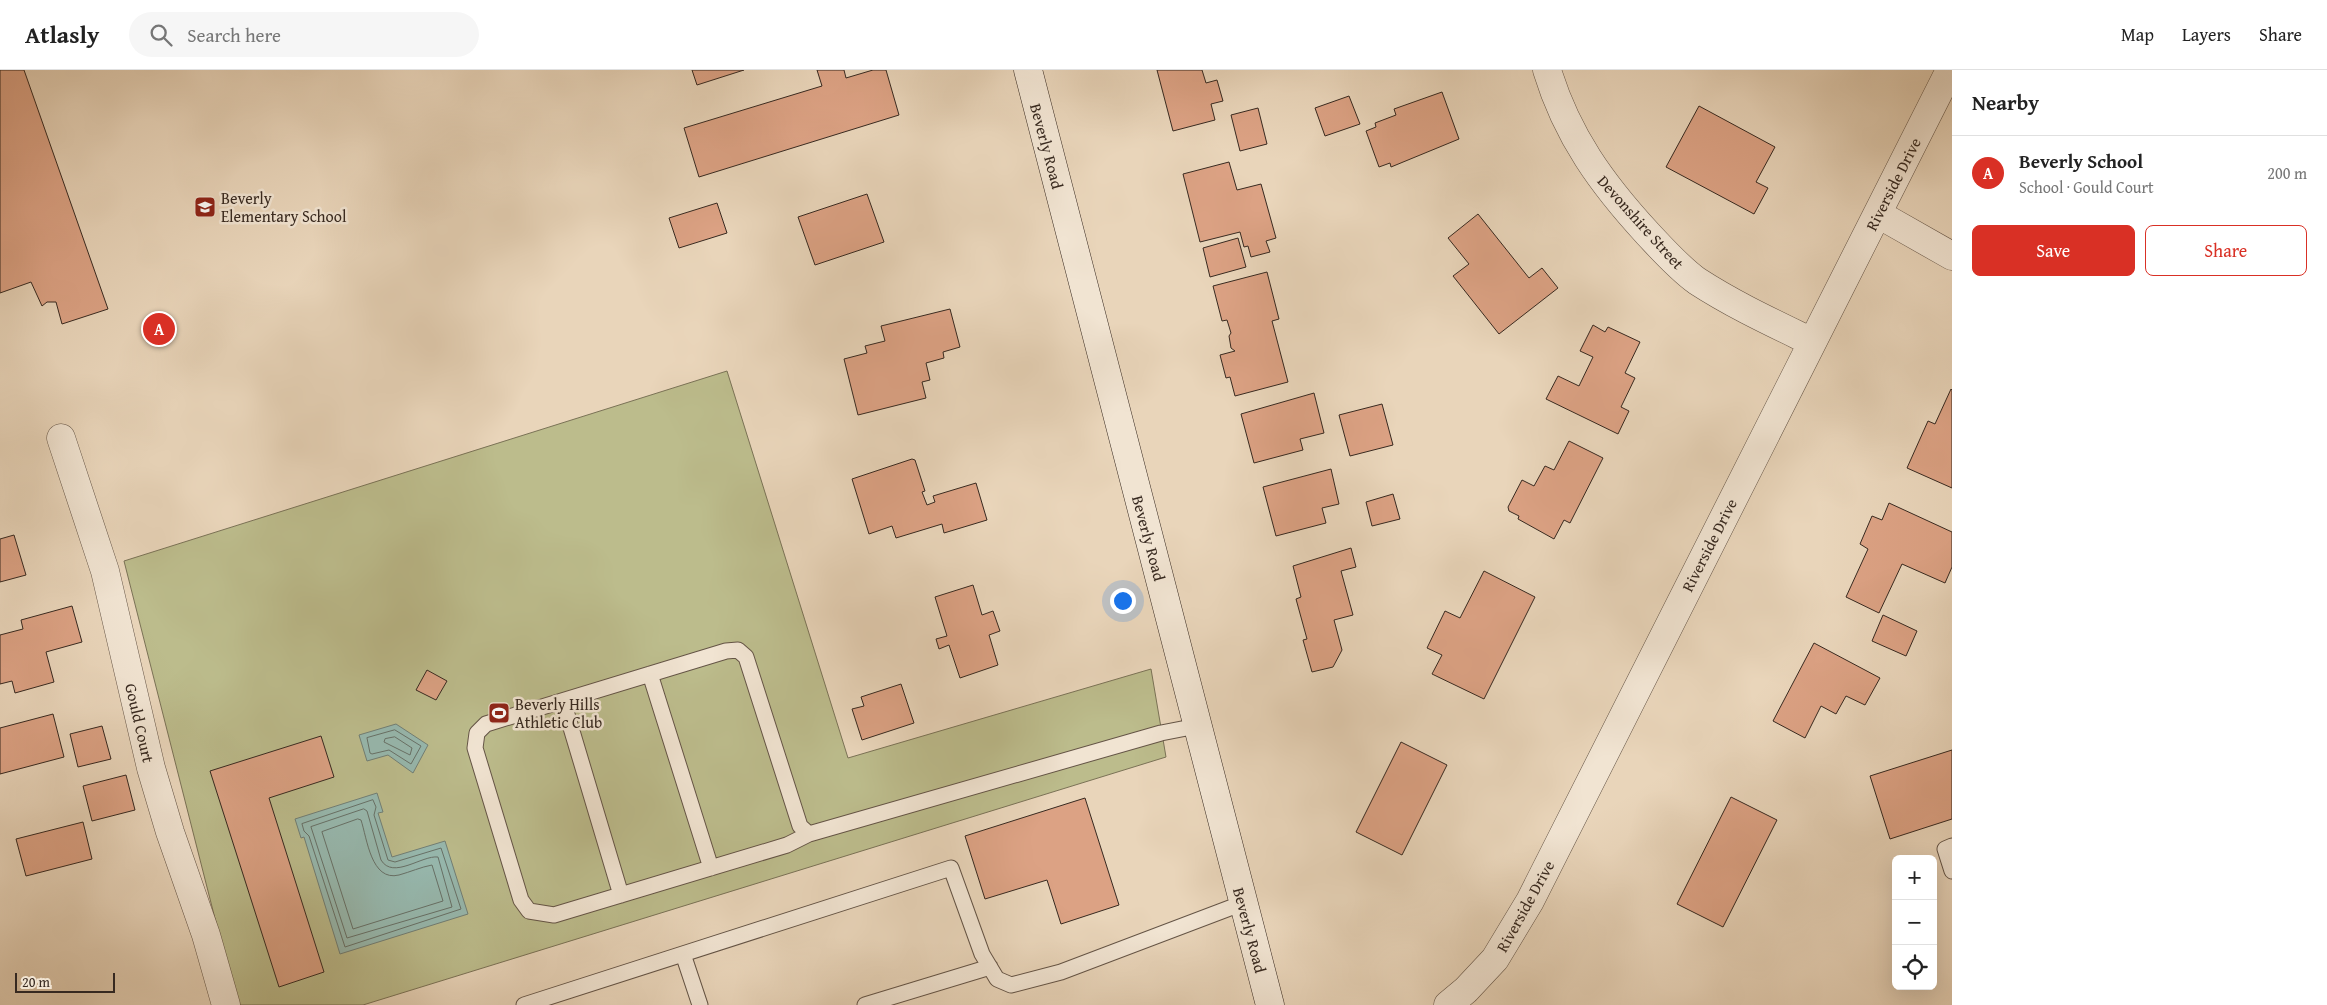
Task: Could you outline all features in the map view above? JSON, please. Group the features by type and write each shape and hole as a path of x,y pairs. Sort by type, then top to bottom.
{"street":[{"name":"Beverly Road","path":"1028,70 1270,1005"},
{"name":"Devonshire Street","path":"1547,70 1554,92 1581,150 1620,202 1670,257 1704,285 1750,312 1812,342"},
{"name":"Riverside Drive","path":"1448,1005 1466,990 1495,959 1530,901 1950,70"},
{"path":"1878,214 1952,256"},
{"name":"Gould Court","path":"61,438 105,571 151,768 170,832 206,935 226,1005"}],"lane":[{"path":"808,834 800,826 746,657 738,650 726,651 486,724 477,733 475,748 521,900 529,910 554,915 787,845 808,834 1161,733 1197,726"},
{"path":"650,674 711,868"},
{"path":"563,701 621,895"},
{"path":"1952,846 1945,848 1952,871"},
{"path":"524,1005 951,868 982,954 997,979 1011,985 1061,972 1243,903"},
{"path":"684,954 700,1005"},
{"path":"865,1005 990,967"}],"green space":[{"name":"Beverly Hills Athletic Club","path":"727,371 848,758 1151,669 1166,757 363,1005 237,1005 124,561"}],"water":[{"path":"396,724 428,745 413,773 388,755 367,761 359,735"},
{"path":"377,793 383,812 378,813 392,857 445,841 468,914 340,954 304,837 301,838 295,819"}],"building":[{"path":"0,70 24,70 108,309 62,324 56,302 47,302 42,306 31,282 0,293"},
{"path":"692,70 744,70 697,85"},
{"path":"817,70 844,70 846,78 873,70 886,70 899,115 699,177 684,128 822,86"},
{"path":"1157,70 1202,70 1206,83 1217,80 1223,101 1211,104 1215,120 1173,131"},
{"path":"1442,92 1459,139 1391,167 1390,163 1379,167 1366,131 1376,127 1375,123 1396,115 1394,109"},
{"path":"1349,96 1360,124 1325,136 1315,108"},
{"path":"1699,106 1775,147 1756,182 1768,188 1754,214 1666,167"},
{"path":"1258,108 1267,144 1240,151 1231,115"},
{"path":"1229,162 1237,190 1261,184 1276,238 1266,241 1270,252 1251,257 1248,246 1244,247 1240,232 1200,242 1183,174"},
{"path":"867,194 884,242 815,265 798,217"},
{"path":"717,203 727,233 679,248 669,218"},
{"path":"1478,214 1529,278 1542,268 1558,288 1499,334 1453,276 1469,264 1448,238"},
{"path":"1238,238 1246,267 1210,277 1203,248"},
{"path":"1267,272 1279,319 1272,321 1288,382 1235,396 1230,377 1226,378 1220,355 1235,351 1231,348 1229,336 1231,333 1227,320 1222,321 1213,286"},
{"path":"950,309 960,347 943,352 944,358 926,363 930,380 922,382 926,398 858,415 844,359 867,353 865,346 885,341 881,326"},
{"path":"1593,325 1605,332 1608,327 1640,342 1625,373 1635,378 1621,407 1629,411 1618,434 1546,399 1558,376 1579,386 1593,357 1580,351"},
{"path":"1951,389 1952,488 1907,468 1928,421 1935,424"},
{"path":"1314,393 1324,433 1300,439 1303,450 1254,463 1241,414"},
{"path":"1382,404 1393,445 1350,456 1339,415"},
{"path":"1569,441 1603,458 1570,523 1564,520 1554,539 1518,519 1519,516 1509,511 1508,507 1522,480 1534,486 1545,466 1554,470"},
{"path":"912,459 915,460 925,491 922,492 927,505 935,502 933,496 976,483 987,520 944,533 942,524 896,538 892,526 869,534 852,479"},
{"path":"1331,469 1339,504 1322,508 1326,523 1276,536 1263,487"},
{"path":"1393,494 1400,519 1372,526 1366,502"},
{"path":"1889,503 1952,532 1952,567 1945,583 1902,564 1879,613 1846,597 1868,549 1860,544 1872,516 1882,520"},
{"path":"14,535 26,575 0,582 0,539"},
{"path":"1351,548 1356,567 1341,571 1353,615 1334,620 1342,650 1333,667 1312,672 1303,640 1307,639 1296,599 1301,597 1293,566"},
{"path":"1484,571 1535,597 1484,699 1432,674 1442,655 1427,648 1445,611 1460,618"},
{"path":"973,585 982,615 993,611 1000,631 989,635 998,665 960,678 949,645 939,649 936,639 947,636 935,597"},
{"path":"72,606 82,642 46,652 54,682 15,693 12,681 0,684 0,635 23,629 21,620"},
{"path":"1883,615 1917,631 1906,656 1872,641"},
{"path":"1814,643 1880,678 1865,705 1846,696 1836,714 1821,706 1805,738 1773,721"},
{"path":"427,670 447,681 436,700 416,690"},
{"path":"901,684 914,723 862,740 852,709 864,706 861,697"},
{"path":"53,714 64,757 0,774 0,728"},
{"path":"102,726 111,759 78,767 70,734"},
{"path":"321,736 334,777 269,798 324,972 279,987 210,771"},
{"path":"1401,742 1447,765 1402,855 1356,832"},
{"path":"1952,750 1952,819 1890,839 1870,776"},
{"path":"126,775 135,810 92,821 83,786"},
{"path":"1731,797 1777,820 1723,927 1677,904"},
{"path":"1085,798 1119,905 1061,924 1047,880 985,899 965,836"},
{"path":"83,822 92,859 26,876 16,839"}],"place":[{"name":"Beverly Elementary School","path":"205,207"},
{"name":"Beverly School","path":"159,329"},
{"name":"Beverly Hills Athletic Club","path":"499,713"}]}
